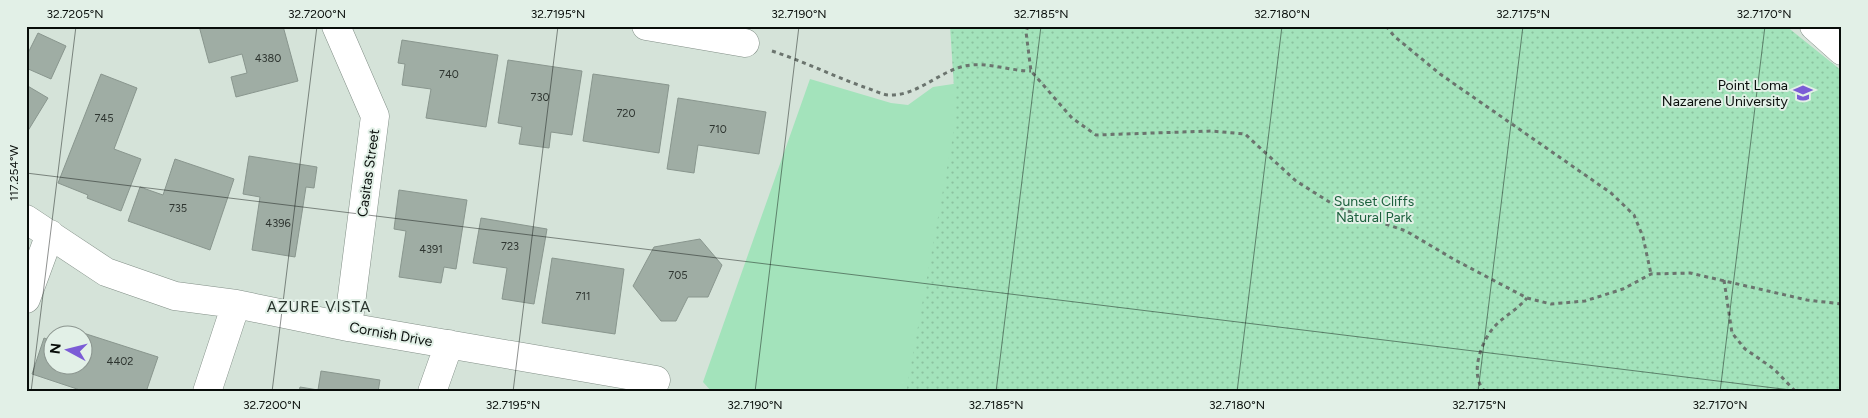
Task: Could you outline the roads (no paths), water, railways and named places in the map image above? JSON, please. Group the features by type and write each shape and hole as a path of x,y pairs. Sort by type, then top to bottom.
{"street":[{"name":"Casitas Street","path":"336,26 375,116 348,327"},
{"path":"646,26 745,43"},
{"path":"1814,26 1842,51"},
{"name":"Cornish Drive","path":"26,219 106,272 175,296 236,304 348,327 449,344 654,386"},
{"path":"26,299 50,234"},
{"path":"207,392 236,304"},
{"path":"432,392 449,344"}],"place":[{"name":"Point Loma Nazarene University","path":"1803,93"}],"district":[{"name":"AZURE VISTA","path":"319,307"}],"park label":[{"name":"Sunset Cliffs Natural Park","path":"1374,210"}]}
